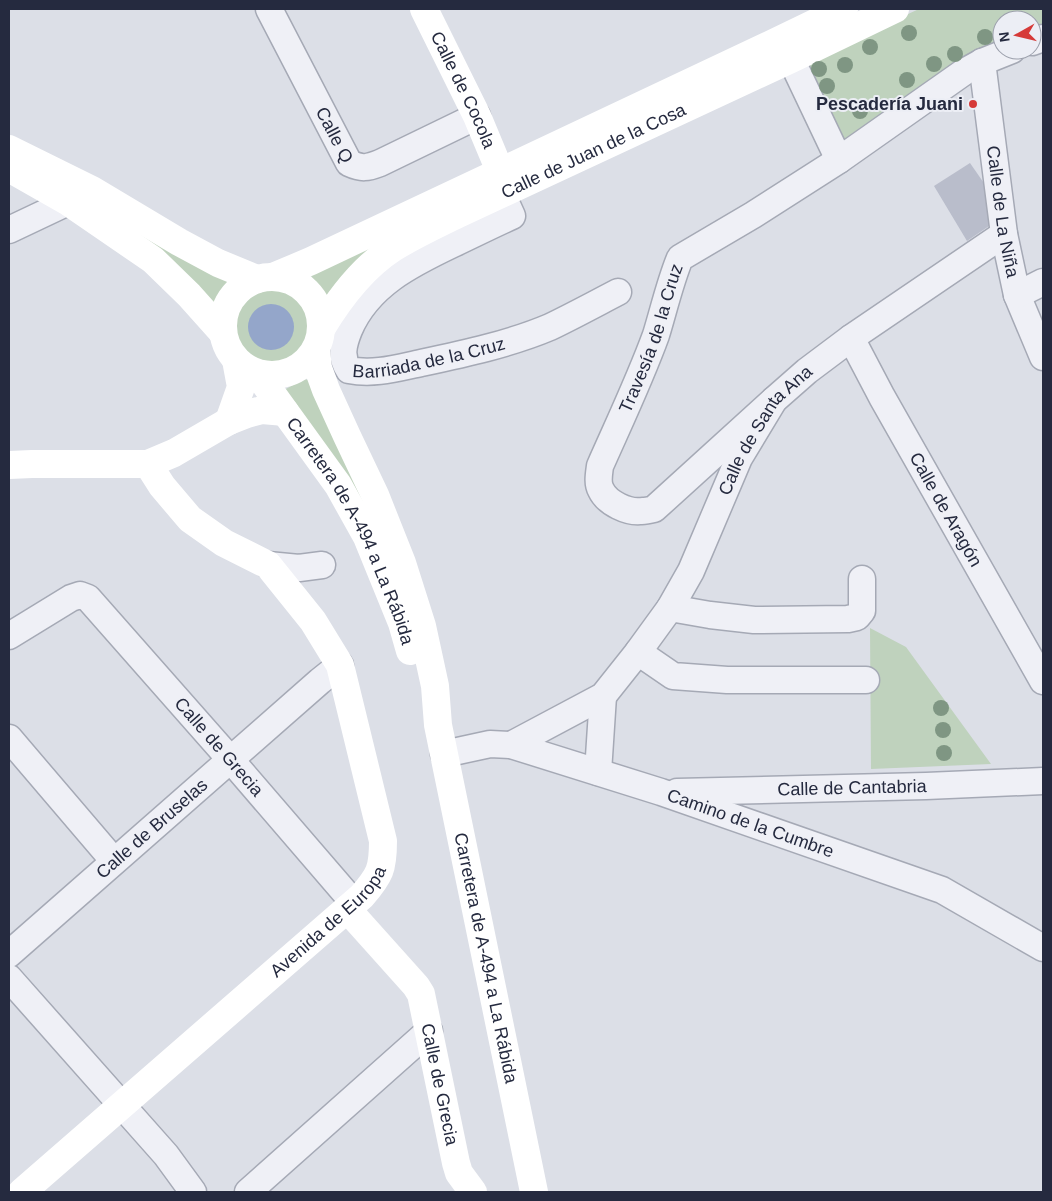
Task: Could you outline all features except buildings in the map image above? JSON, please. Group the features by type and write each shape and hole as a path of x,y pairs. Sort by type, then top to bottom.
{"main road":[{"name":"Calle de Cocola","path":"424,9 477,116 501,183"},
{"name":"Calle de Juan de la Cosa","path":"318,340 330,315 352,286 371,266 392,249 501,183 763,48 844,9"},
{"name":"Calle de Juan de la Cosa","path":"265,278 501,183 791,59 895,9"},
{"path":"9,149 92,190 218,263 265,278"},
{"path":"9,168 67,201 152,260 189,295 223,333"},
{"path":"238,418 241,387 262,374 297,369 307,361 318,340 320,315 315,302 306,290 294,282 281,277 265,278 245,285 234,294 227,306 223,319 223,333 227,347 262,374"},
{"name":"Carretera de A-494 a La Rábida","path":"318,340 318,368 346,436 375,495 405,572 422,626 435,686 438,725 534,1192"},
{"path":"238,418 262,374"},
{"name":"Carretera de A-494 a La Rábida","path":"262,374 285,412 338,485 367,536 402,623 422,689 438,725"},
{"path":"9,465 148,464 238,418 262,410 285,412"},
{"path":"148,464 162,486 190,519 224,543 268,565"},
{"name":"Avenida de Europa","path":"22,1192 362,896 376,879 383,860 383,841 340,665 313,621 268,565"},
{"name":"Calle de Grecia","path":"350,906 421,994 456,1163 468,1190"}],"street":[{"name":"Calle Q","path":"269,9 349,163 358,168 370,167 380,163 477,116"},
{"path":"982,62 992,58"},
{"path":"791,59 839,160"},
{"name":"Travesía de la Cruz","path":"774,400 654,509 631,511 607,498 600,489 598,479 600,466 656,335 680,258 753,215 839,160 964,72 982,62"},
{"name":"Calle de La Niña","path":"982,62 1004,234 1017,295 1043,357"},
{"name":"Barriada de la Cruz","path":"501,183 512,216 414,263 387,282 367,301 353,322 343,349 344,363 349,370 374,372 394,369 458,355 518,338 549,327 618,292"},
{"path":"9,230 92,190"},
{"name":"Calle de Santa Ana","path":"511,745 603,696 638,652 670,608 691,571 739,458 774,400 807,371 851,338 1004,234"},
{"path":"1017,295 1043,282"},
{"name":"Calle de Aragón","path":"851,338 882,397 1043,681"},
{"path":"268,565 298,568 322,565"},
{"path":"670,608 754,620 848,619 857,617 862,611 862,579"},
{"name":"Calle de Grecia","path":"9,636 71,598 80,595 88,598 230,759 350,906"},
{"path":"638,652 673,676 727,680 866,680"},
{"name":"Calle de Bruselas","path":"9,954 320,680 340,665"},
{"path":"598,772 603,696"},
{"path":"9,738 114,861"},
{"name":"Camino de la Cumbre","path":"444,754 490,744 511,745 661,792 942,890 1043,948"},
{"name":"Calle de Cantabria","path":"661,792 926,786 1043,781"},
{"path":"9,978 166,1155 193,1192"},
{"path":"248,1192 428,1031"}],"green space":[{"path":"919,9 1043,9 1042,26 1042,10 992,10 992,49 841,147 803,62"},
{"path":"110,211 226,275 227,283 213,304"},
{"path":"370,244 374,252 331,295 326,295 311,279 312,271"},
{"path":"272,290 286,293 298,301 306,313 309,327 306,341 298,353 286,361 272,364 258,361 246,353 238,341 235,327 238,313 246,301 258,293"},
{"path":"304,379 313,381 379,526 284,390"},
{"path":"870,628 906,647 991,764 871,769"}],"water":[{"path":"271,304 284,308 290,314 294,327 290,340 284,346 271,350 258,346 252,340 248,327 252,314 258,308"}],"place":[{"name":"Pescadería Juani","path":"973,104"}]}
